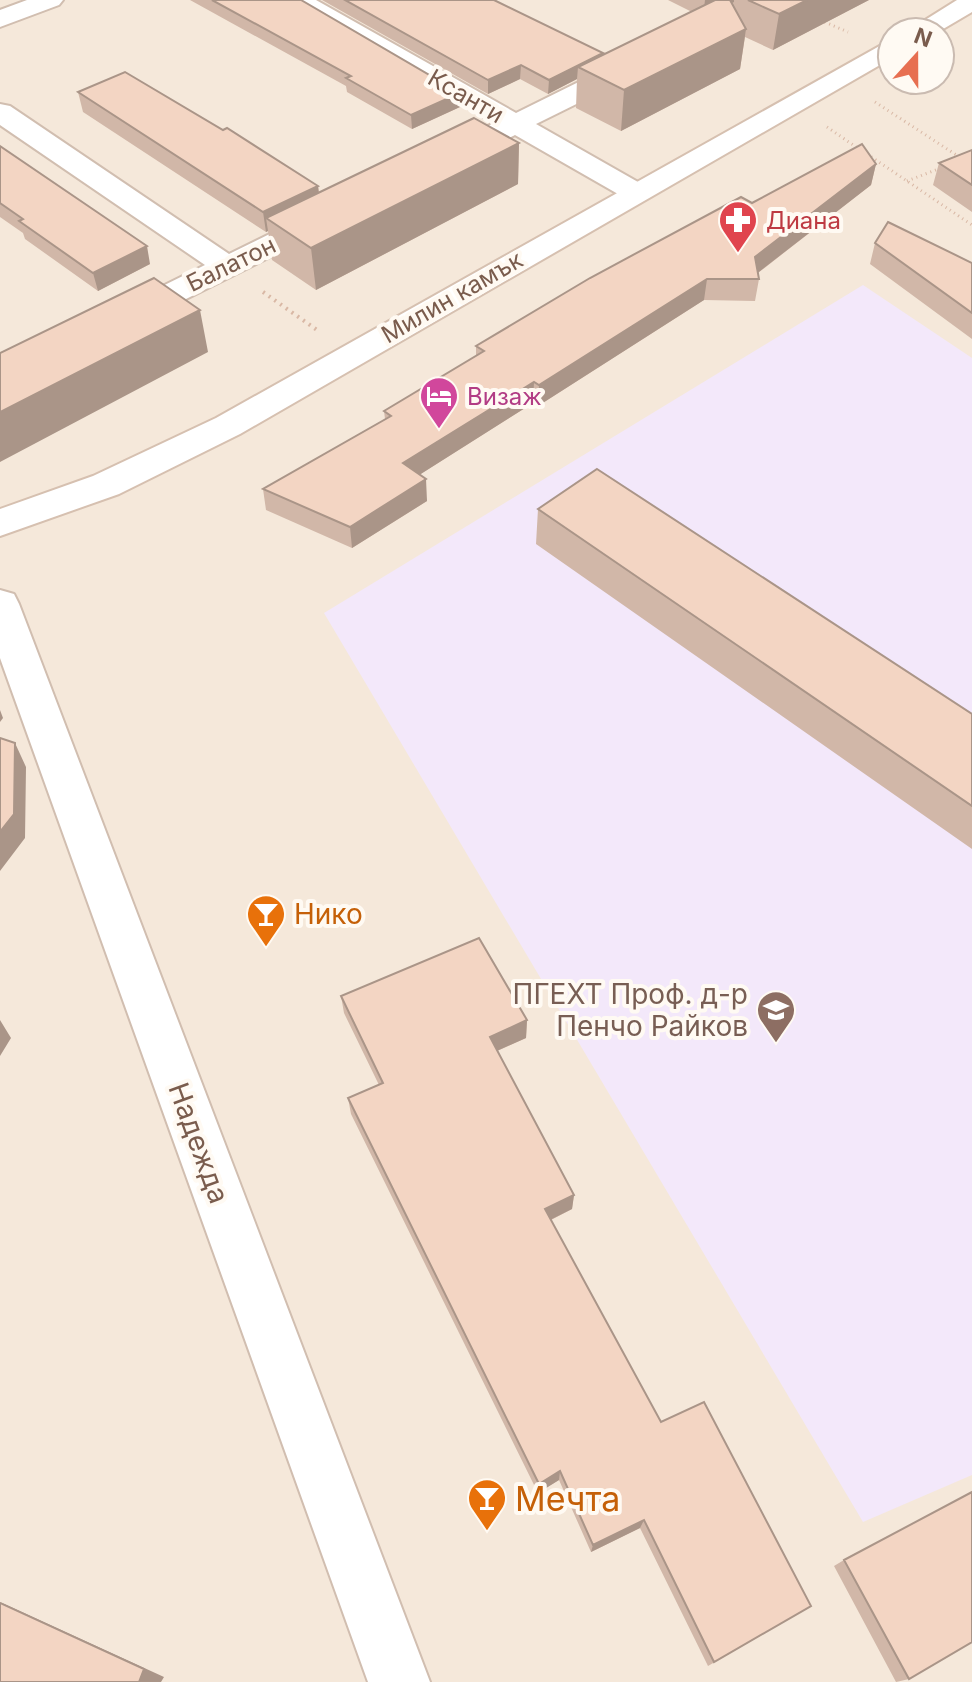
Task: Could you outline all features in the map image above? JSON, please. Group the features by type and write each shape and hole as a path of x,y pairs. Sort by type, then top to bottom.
{"street":[{"path":"0,19 50,0"},
{"name":"Ксанти","path":"298,0 635,192"},
{"path":"947,16 972,2"},
{"path":"419,171 654,55"},
{"name":"Милин камък","path":"0,523 106,485 228,426 876,56"},
{"path":"0,112 226,266"},
{"name":"Балатон","path":"99,330 350,205"},
{"name":"Надежда","path":"0,604 399,1682"}],"path":[{"path":"817,19 876,42"},
{"path":"837,78 963,159 907,181"},
{"path":"791,103 972,225"},
{"path":"226,266 352,355"}],"shaded area":[{"path":"0,0 972,0 972,1682 0,1682"},
{"name":"ПГЕХТ Проф. д-р Пенчо Райков","path":"863,285 972,358 972,1475 863,1522 324,613"}],"building":[{"path":"212,0 301,0 460,93 411,115 346,78 351,76"},
{"path":"345,0 494,0 603,53 549,80 521,65 488,80"},
{"path":"715,0 730,0 746,29 624,90 578,67"},
{"path":"748,0 807,0 779,14"},
{"path":"125,72 223,130 227,128 318,186 263,212 78,92"},
{"path":"474,118 519,143 311,248 266,218"},
{"path":"862,144 876,164 755,257 759,279 707,279 539,385 534,382 403,463 426,479 350,527 263,489 391,416 384,411 484,351 476,346 590,278 741,197 752,203"},
{"path":"0,146 147,246 93,273 19,221 23,219 0,203"},
{"path":"972,150 972,185 939,163"},
{"path":"888,222 972,263 972,313 875,243"},
{"path":"154,278 200,310 0,412 0,353"},
{"path":"597,469 972,714 972,806 538,509"},
{"path":"0,738 15,743 14,814 0,832"},
{"path":"479,938 527,1020 490,1037 574,1195 545,1209 661,1422 704,1402 811,1606 714,1662 644,1520 593,1545 560,1471 539,1484 348,1098 383,1083 341,996"},
{"path":"972,1492 972,1642 909,1679 844,1560"},
{"path":"0,1603 144,1669 139,1682 0,1682"}],"place":[{"name":"Диана","path":"738,254"},
{"name":"Визаж","path":"439,430"},
{"name":"Нико","path":"266,948"},
{"name":"ПГЕХТ Проф. д-р Пенчо Райков","path":"776,1044"},
{"name":"Мечта","path":"487,1532"}]}
